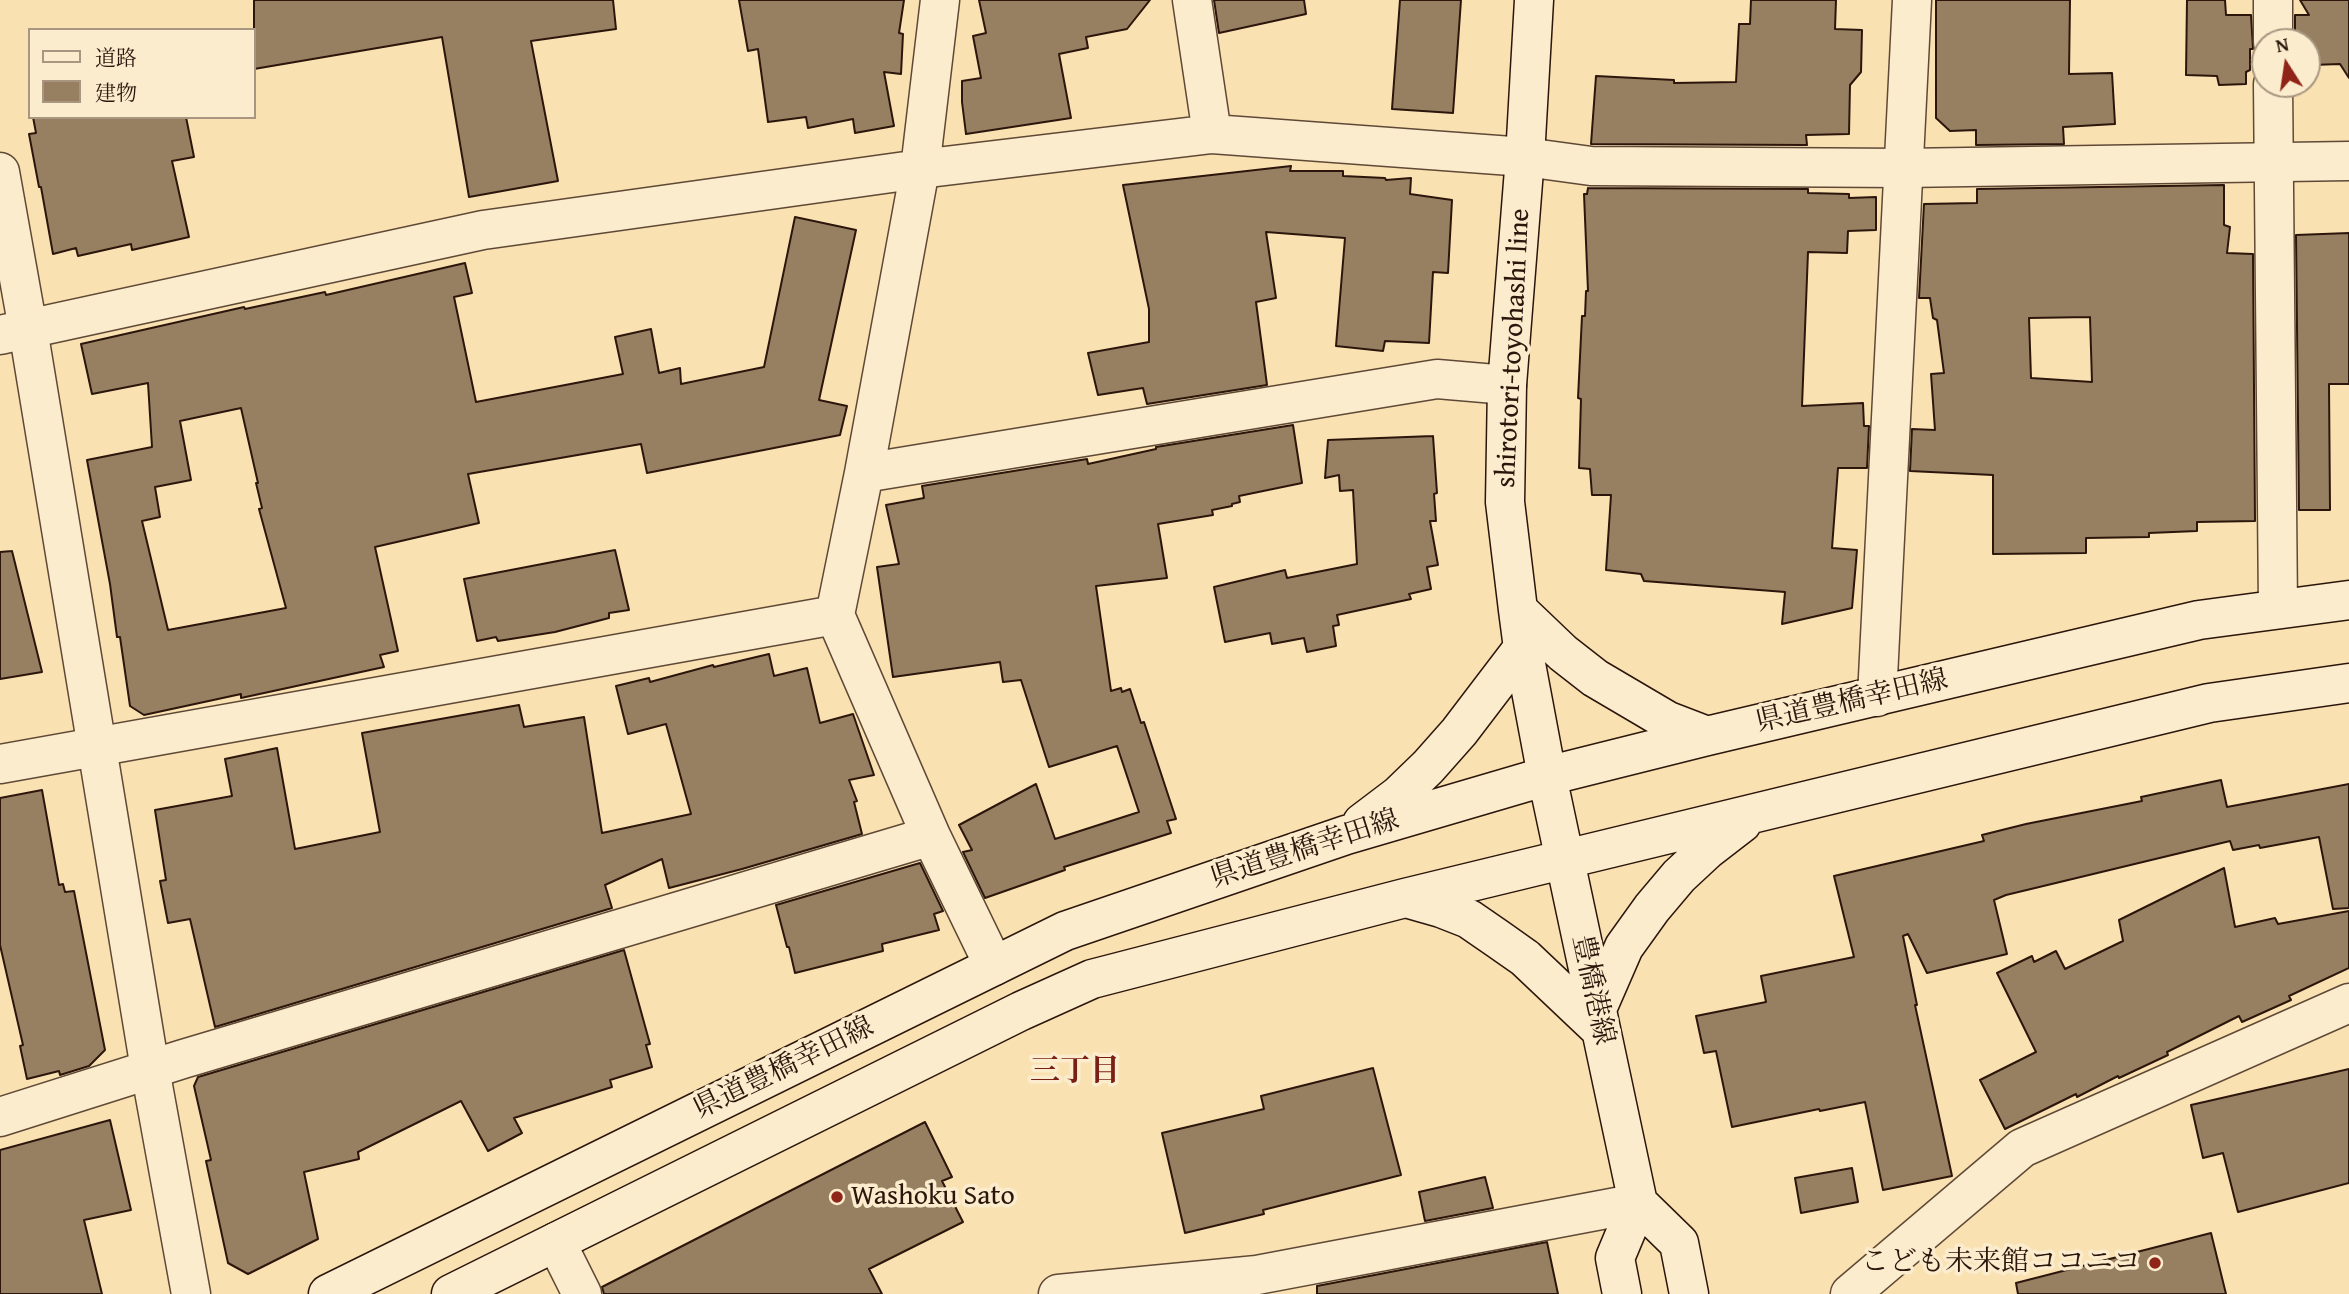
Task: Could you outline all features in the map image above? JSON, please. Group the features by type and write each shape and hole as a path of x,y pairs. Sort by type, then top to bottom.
{"street":[{"path":"940,0 920,169 835,615 931,836 994,965"},
{"path":"1192,0 1212,134"},
{"name":"shirotori-toyohashi line","path":"1534,0 1507,385 1505,502 1523,648 1547,776"},
{"path":"1877,697 1912,0"},
{"path":"2273,0 2273,28"},
{"path":"2273,98 2278,609"},
{"path":"14,332 483,230 920,169 1212,134 1525,157 1591,166 1904,168 2349,161"},
{"path":"0,172 14,332 96,747 191,1294"},
{"path":"864,473 1437,379 1507,385"},
{"name":"県道豊橋幸田線","path":"328,1294 1065,931 1346,835 1547,776 2199,620 2349,600"},
{"path":"1518,610 1563,653 1595,678 1668,721 1707,736"},
{"path":"0,764 835,615"},
{"path":"1346,835 1399,795 1428,767 1460,732 1523,648"},
{"name":"県道豊橋幸田線","path":"452,1294 1009,1017 1092,979 1405,898 2209,703 2349,683"},
{"name":"豊橋港線","path":"1547,776 1638,1203"},
{"path":"1405,898 1469,919 1525,958 1599,1020 1625,947 1652,908 1679,876 1707,850 1759,813"},
{"path":"0,1117 150,1069 931,836"},
{"path":"1850,1294 2022,1148 2349,1003"},
{"path":"1058,1294 1259,1284 1638,1203"},
{"path":"1622,1294 1615,1258 1638,1203"},
{"path":"1638,1203 1679,1243 1689,1294"},
{"path":"556,1242 582,1294"}],"building":[{"path":"254,0 613,0 616,29 531,41 558,181 469,197 442,37 256,69"},
{"path":"739,0 904,0 899,33 903,34 901,74 884,72 894,126 855,133 853,119 808,128 806,117 768,122 758,49 748,51"},
{"path":"979,0 1150,0 1127,29 1086,37 1088,48 1059,54 1071,118 966,134 962,81 981,78 973,36 986,33"},
{"path":"1214,0 1304,0 1306,14 1219,33"},
{"path":"1400,0 1461,0 1453,113 1392,109"},
{"path":"1751,0 1836,0 1835,29 1862,30 1861,72 1850,85 1849,134 1806,135 1807,145 1591,144 1596,76 1674,80 1674,83 1736,82 1739,24 1750,24"},
{"path":"1936,0 2070,0 2069,74 2112,73 2115,124 2063,127 2064,144 1976,145 1976,130 1950,131 1936,118"},
{"path":"2187,0 2225,0 2226,15 2251,15 2250,70 2246,72 2246,84 2219,85 2217,76 2186,75"},
{"path":"2300,0 2349,0 2349,78 2340,64 2321,65 2321,28 2295,28 2295,15 2309,15"},
{"path":"33,119 186,119 194,157 172,161 189,237 132,250 131,244 78,256 76,248 53,254 29,134 36,133"},
{"path":"1291,166 1290,171 1343,171 1343,176 1386,180 1411,178 1410,194 1452,200 1448,273 1433,272 1429,343 1385,341 1383,351 1336,346 1345,238 1266,232 1276,298 1256,302 1267,385 1147,404 1143,388 1098,395 1088,353 1149,342 1149,309 1123,185"},
{"path":"2224,185 2224,225 2230,227 2227,253 2253,254 2255,521 2197,522 2197,531 2149,533 2149,537 2086,538 2086,553 1993,554 1993,475 1910,471 1912,429 1935,430 1931,374 1944,373 1937,320 1933,318 1930,298 1919,298 1924,204 1977,203 1977,189","holes":["2090,317 2092,382 2031,378 2029,318"]},
{"path":"1588,188 1808,189 1808,193 1849,194 1849,198 1876,197 1876,230 1848,231 1847,253 1808,252 1802,406 1863,403 1864,426 1869,426 1867,468 1838,468 1832,548 1857,550 1852,608 1782,624 1785,592 1644,581 1641,574 1606,570 1611,495 1592,495 1590,469 1579,468 1581,399 1578,398 1582,316 1585,316 1588,291 1584,194 1587,194"},
{"path":"795,217 856,230 819,400 847,406 840,435 647,473 641,444 468,474 479,523 375,547 398,651 380,655 384,667 241,698 241,694 144,715 130,706 87,460 152,447 148,383 92,394 81,344 244,307 245,309 325,292 326,295 465,263 472,293 454,297 476,402 623,374 615,337 651,329 659,373 680,368 681,384 764,367","holes":["241,408 262,508 259,509 286,608 168,630 142,521 160,517 155,487 191,480 180,421"]},
{"path":"2349,233 2349,384 2329,384 2330,510 2299,510 2296,235"},
{"path":"1293,425 1302,483 1239,496 1240,502 1212,510 1213,515 1158,524 1167,578 1096,586 1111,691 1121,688 1122,692 1130,689 1141,723 1144,722 1176,819 1167,821 1171,833 1064,867 1065,870 985,898 963,852 972,850 959,825 1036,784 1055,839 1139,812 1117,746 1049,767 1021,680 1003,682 1000,662 893,677 877,567 899,564 886,505 924,498 922,486 1087,459 1088,464 1156,447"},
{"path":"1433,436 1437,493 1434,494 1436,521 1430,521 1438,565 1427,567 1431,589 1409,594 1411,599 1337,615 1339,625 1333,626 1336,646 1307,652 1304,638 1272,644 1270,633 1225,642 1214,587 1285,570 1287,578 1357,564 1353,490 1340,491 1339,475 1325,478 1328,440"},
{"path":"615,550 629,610 609,613 609,618 555,632 498,641 496,637 477,641 464,579"},
{"path":"12,551 42,672 0,679 0,552"},
{"path":"769,654 774,676 807,668 820,723 853,714 874,775 849,780 857,801 854,802 862,834 669,888 662,859 605,885 612,908 215,1027 190,919 168,923 160,881 166,880 155,810 232,796 225,759 277,748 295,849 380,832 362,733 519,705 524,727 584,717 602,833 691,814 666,724 628,734 616,686 649,678 650,682 713,665 714,667"},
{"path":"2221,780 2227,807 2349,784 2349,908 2333,909 2319,837 2233,850 2230,841 2006,895 1994,900 2007,954 1927,973 1908,934 1903,936 1952,1176 1883,1190 1865,1102 1732,1127 1716,1051 1704,1053 1696,1016 1766,1002 1761,976 1854,957 1834,876 1984,841 1982,835 2026,824 2142,801 2141,797"},
{"path":"42,790 59,885 63,884 65,892 74,891 105,1050 89,1066 60,1075 59,1071 27,1079 20,1046 23,1045 0,945 0,798"},
{"path":"920,863 943,911 934,914 939,930 882,944 883,951 795,973 776,905"},
{"path":"2224,868 2235,927 2275,918 2278,924 2349,911 2349,968 2289,996 2291,1000 2242,1022 2239,1016 2167,1052 2168,1055 2077,1097 2076,1094 2005,1129 1980,1080 2036,1052 1997,973 2032,956 2034,962 2056,951 2065,969 2123,941 2119,920"},
{"path":"624,950 650,1044 646,1045 652,1067 610,1080 612,1087 514,1118 522,1133 488,1151 461,1101 358,1152 359,1159 304,1172 318,1239 248,1274 228,1263 206,1161 211,1160 194,1086 198,1077"},
{"path":"1373,1068 1401,1175 1263,1210 1264,1214 1185,1233 1162,1133 1264,1109 1261,1096"},
{"path":"2349,1069 2349,1183 2238,1212 2223,1153 2203,1158 2191,1105"},
{"path":"110,1120 131,1210 84,1220 102,1294 0,1294 0,1150"},
{"path":"925,1122 952,1177 942,1181 963,1222 869,1269 882,1294 604,1294 602,1287"},
{"path":"1852,1168 1858,1202 1801,1213 1795,1178"},
{"path":"1485,1177 1493,1208 1425,1221 1419,1192"},
{"name":"こども未来館ココニコ","path":"2211,1233 2226,1294 2018,1294 2016,1283"},
{"path":"1547,1242 1558,1294 1317,1294 1317,1286"}],"place":[{"name":"Washoku Sato","path":"837,1197"},
{"name":"こども未来館ココニコ","path":"2155,1263"}],"district":[{"name":"三丁目","path":"1075,1072"}]}
